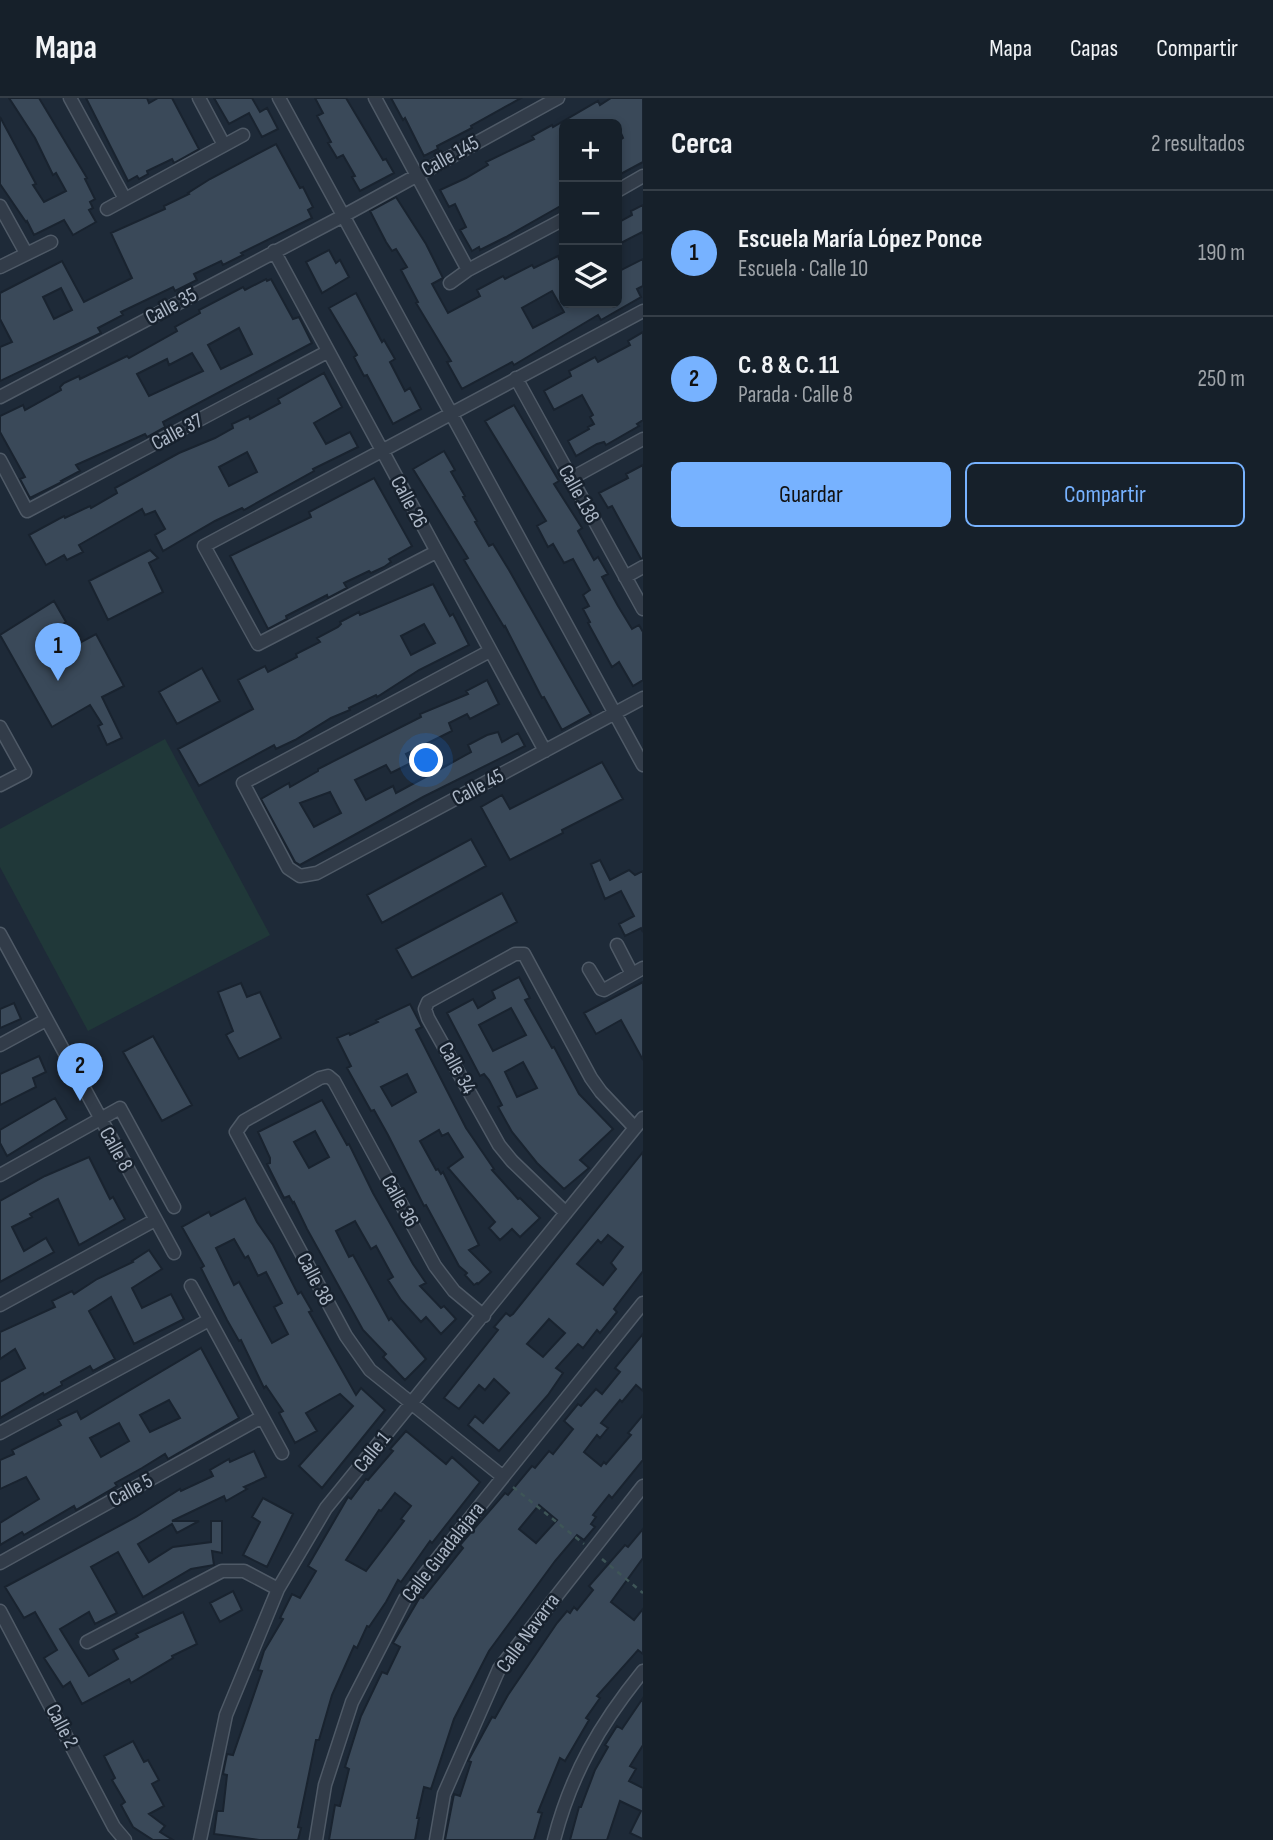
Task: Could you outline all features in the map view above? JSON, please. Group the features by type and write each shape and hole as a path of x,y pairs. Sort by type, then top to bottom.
{"street":[{"path":"70,98 125,199"},
{"path":"199,98 224,145"},
{"path":"279,98 643,765"},
{"path":"375,98 468,270"},
{"name":"Calle 145","path":"343,216 558,98"},
{"path":"107,209 243,135"},
{"path":"622,188 643,176"},
{"path":"0,206 26,253"},
{"name":"Calle 35","path":"0,397 343,216"},
{"path":"450,283 468,270 559,222"},
{"path":"0,267 51,242"},
{"name":"Calle 26","path":"274,251 545,751"},
{"path":"436,552 258,644 204,545 643,311"},
{"name":"Calle 37","path":"0,460 27,511 327,352"},
{"name":"Calle 138","path":"516,378 643,610"},
{"path":"570,479 643,439"},
{"path":"625,577 643,568"},
{"name":"Calle 45","path":"490,651 243,783 288,868 300,876 317,873 643,698"},
{"path":"0,727 25,772 0,785"},
{"name":"Calle 8","path":"0,934 174,1253"},
{"path":"589,969 604,990 638,971 617,945"},
{"name":"Calle 34","path":"566,1213 499,1145 425,1009 428,1002 515,954 524,954 591,1078 601,1092 639,1123"},
{"path":"0,1045 46,1020"},
{"name":"Calle 36","path":"328,1076 334,1081 435,1266 454,1291 484,1316"},
{"name":"Calle 38","path":"328,1076 320,1077 244,1121 236,1132 346,1336 370,1370 502,1476"},
{"path":"0,1175 120,1108 174,1207"},
{"name":"Calle 1","path":"200,1840 226,1715 278,1589 326,1508 639,1123"},
{"path":"0,1305 155,1220"},
{"path":"191,1286 282,1452"},
{"name":"Calle Guadalajara","path":"316,1840 325,1785 352,1702 405,1598 643,1303"},
{"path":"0,1433 209,1320"},
{"name":"Calle 5","path":"0,1563 262,1417"},
{"name":"Calle Navarra","path":"436,1840 444,1794 499,1669 643,1486"},
{"path":"87,1642 222,1571 244,1571 278,1589"},
{"name":"Calle 2","path":"0,1611 114,1827 125,1840"},
{"path":"554,1840 564,1805 585,1755 619,1701 643,1671"}],"path":[{"path":"502,1476 643,1593"}],"green space":[{"path":"165,739 270,935 88,1031 0,867 0,829"}],"building":[{"path":"9,98 39,98 87,178 85,179 95,199 90,202 93,208 89,210 96,222 73,235 64,220 34,235 0,184 0,117 44,202 66,191 56,173 53,175 35,138"},
{"path":"86,98 147,98 149,103 158,98 172,98 199,149 174,163 172,159 147,171 148,174 139,179 137,176 128,181"},
{"path":"214,98 252,98 260,112 267,108 278,129 262,137 249,113 229,124"},
{"path":"315,98 346,98 383,160 386,159 394,173 360,191 343,155 337,158 328,143 331,142 317,116 323,113"},
{"path":"391,98 521,98 424,156 405,118 403,120"},
{"path":"611,98 643,98 643,162 622,173 622,119 567,119 598,101 600,105"},
{"path":"559,124 559,207 506,237 480,250 479,247 472,251 460,230 466,227 455,204 449,207 440,190 488,165 486,162 534,139 532,136 552,125 553,127"},
{"path":"276,144 313,207 308,210 312,218 241,253 243,255 223,265 221,261 194,274 197,280 175,291 173,287 121,312 123,315 98,328 101,333 0,381 0,347 12,342 0,319 0,293 62,261 84,302 132,278 111,233 165,209 164,206 189,194 210,179","holes":["61,288 72,310 54,319 43,297"]},
{"path":"396,197 426,244 443,278 432,284 448,313 480,296 477,290 503,276 505,279 558,256 559,303 552,291 522,308 533,328 564,312 562,308 622,308 601,320 598,315 514,365 512,362 462,389 447,362 451,361 416,303 418,302 401,270 407,267 396,249 392,251 370,211"},
{"path":"643,205 643,234 642,232 622,242 622,220 632,215 631,211"},
{"path":"329,250 336,263 340,260 349,277 322,293 306,262"},
{"path":"643,259 643,286 637,289 641,297 622,308 622,270"},
{"path":"271,279 293,319 299,317 312,343 163,422 165,427 147,437 145,434 76,465 80,471 30,498 20,479 25,477 0,432 0,416 23,405 25,410 61,390 60,387 64,383 79,376 80,379 127,356 129,358 177,331 175,327 200,313 199,310 243,287 245,290","holes":["239,328 252,354 221,369 208,345","192,353 203,371 149,396 137,374 167,359 169,365"]},
{"path":"356,293 382,342 384,340 395,359 390,362 405,391 410,388 421,409 393,424 367,375 364,376 354,357 357,355 329,308"},
{"path":"643,332 643,420 637,424 639,426 606,445 604,442 597,444 576,456 568,441 594,424 590,417 593,415 582,395 554,410 544,391 571,376 569,371 595,357 598,362 630,345 628,341"},
{"path":"324,373 342,407 314,423 326,444 350,432 358,447 163,551 155,535 165,529 155,511 145,515 142,509 79,545 83,552 67,560 64,555 46,565 29,535 64,516 65,518 90,506 91,508 117,493 115,488 179,453 215,438 233,428 232,424 249,416 250,419 280,403 278,399","holes":["247,452 257,472 229,486 219,467"]},
{"path":"514,405 559,481 554,484 582,528 578,531 594,560 598,557 608,574 602,577 618,606 632,629 639,625 643,632 643,680 633,686 619,662 612,667 588,623 590,622 583,609 589,606 583,595 590,590 573,559 564,563 553,544 548,547 537,526 546,521 485,421"},
{"path":"444,451 455,470 451,472 477,521 475,522 489,546 493,544 509,570 591,714 562,730 544,697 542,698 505,626 464,560 468,558 413,469"},
{"path":"643,465 641,559 612,506 608,508 599,493 628,478 626,474"},
{"path":"374,478 412,546 389,559 391,562 384,567 344,583 347,588 286,616 287,619 268,629 230,556 311,517 309,512"},
{"path":"150,550 158,558 149,563 163,592 108,620 89,581"},
{"path":"433,584 469,645 419,670 377,697 376,695 349,708 350,710 295,740 276,749 274,745 199,786 178,749 253,709 238,680 265,666 268,672 297,657 296,654 320,642 317,638 338,627 340,622 359,612 360,615","holes":["424,624 435,643 411,655 401,636"]},
{"path":"54,601 66,622 51,631 63,652 96,634 124,686 102,697 122,738 107,745 98,726 102,724 90,705 52,727 0,635"},
{"path":"202,668 220,701 177,724 159,692"},
{"path":"487,680 499,704 470,719 467,714 449,723 452,731 406,754 411,763 391,773 386,765 355,780 366,800 393,786 396,793 471,752 468,745 487,735 498,732 502,742 518,733 525,746 423,797 300,865 295,862 261,799 289,783 290,787 318,769 421,717 420,714 468,694 466,691","holes":["330,792 341,813 314,827 300,803"]},
{"path":"602,762 623,799 510,860 481,807 502,795 510,809"},
{"path":"471,839 486,866 382,923 367,895"},
{"path":"600,860 610,880 629,870 635,875 643,871 643,932 641,928 625,936 619,924 634,916 621,891 605,899 591,864"},
{"path":"502,893 517,922 412,978 396,949"},
{"path":"519,977 530,998 525,1000 579,1094 613,1129 580,1160 589,1168 564,1189 537,1163 512,1132 498,1107 502,1105 489,1080 484,1074 480,1076 447,1013 473,999 478,1008 495,998 492,991","holes":["511,1008 526,1035 493,1051 479,1025","523,1062 537,1088 517,1097 505,1072"]},
{"path":"643,982 643,1060 621,1020 596,1034 584,1013"},
{"path":"241,983 247,997 260,992 281,1038 239,1059 226,1035 233,1031 218,992"},
{"path":"14,1003 21,1019 0,1028 0,1009"},
{"path":"410,1004 422,1027 416,1030 466,1128 494,1169 492,1170 518,1199 540,1218 520,1237 512,1229 500,1240 489,1228 495,1222 448,1168 463,1157 448,1133 442,1136 439,1130 420,1141 436,1170 441,1174 443,1172 479,1245 469,1250 491,1272 478,1284 474,1285 459,1266 374,1110 371,1111 347,1068 351,1066 337,1038 378,1022 376,1020","holes":["407,1074 416,1092 392,1106 381,1087"]},
{"path":"153,1036 192,1105 162,1121 123,1052"},
{"path":"39,1056 46,1072 33,1078 36,1087 0,1105 0,1074"},
{"path":"55,1098 67,1119 7,1156 0,1143 0,1130"},
{"path":"322,1100 426,1283 420,1286 456,1319 441,1334 426,1317 421,1322 401,1300 388,1280 393,1277 376,1246 371,1249 355,1221 336,1231 349,1257 353,1255 389,1320 391,1318 426,1359 405,1380 383,1357 386,1354 363,1330 294,1202 289,1196 284,1198 267,1164 270,1163 270,1158 258,1132","holes":["315,1131 329,1157 309,1168 294,1142"]},
{"path":"643,1152 643,1271 614,1309 617,1312 600,1333 597,1330 583,1348 578,1344 556,1368 563,1373 548,1395 499,1451 468,1425 475,1416 483,1423 509,1393 494,1379 485,1390 479,1385 459,1409 444,1398 498,1330 494,1327 506,1313 510,1316","holes":["608,1235 623,1247 611,1263 616,1269 603,1285 577,1264 598,1240 601,1243","549,1319 565,1333 543,1357 527,1344"]},
{"path":"89,1157 110,1199 113,1197 125,1219 79,1245 58,1199 12,1227 24,1251 46,1238 54,1252 0,1282 0,1201 45,1176"},
{"path":"245,1198 298,1294 301,1292 312,1311 309,1312 356,1395 361,1388 385,1410 322,1488 299,1466 353,1406 340,1394 306,1413 317,1431 295,1443 279,1413 283,1411 266,1386 264,1388 241,1340 239,1341 227,1320 201,1268 204,1266 182,1227 209,1212 211,1216","holes":["234,1239 245,1258 248,1256 258,1276 266,1272 282,1303 274,1307 288,1334 272,1343 239,1282 234,1285 216,1248"]},
{"path":"149,1250 162,1269 132,1288 142,1308 171,1294 184,1319 134,1344 111,1297 89,1311 115,1359 93,1371 90,1366 61,1382 62,1385 0,1418 0,1382 25,1368 15,1349 0,1359 0,1332 55,1307 52,1301 72,1291 74,1294 97,1279 133,1262"},
{"path":"643,1334 643,1391 636,1385 622,1402 620,1400 601,1423 608,1428 600,1438 597,1435 584,1452 601,1466 604,1462 606,1464 631,1435 628,1433 643,1415 643,1460 612,1498 609,1495 593,1515 596,1517 591,1524 595,1527 584,1540 577,1535 555,1561 489,1651 454,1719 431,1789 424,1787 415,1840 329,1840 335,1805 340,1806 349,1769 345,1767 361,1716 382,1672 387,1674 400,1647 393,1643 420,1597 423,1598 463,1548 460,1545 505,1493 508,1495 532,1466 535,1468 549,1451 553,1454 573,1429 564,1421 578,1404 581,1406 596,1389 602,1394 620,1372 615,1368","holes":["539,1505 557,1520 536,1543 519,1529"]},
{"path":"201,1348 239,1418 168,1459 165,1454 76,1510 74,1506 24,1535 22,1532 0,1545 0,1523 39,1499 26,1477 0,1489 0,1460 14,1454 12,1450 61,1425 58,1420 77,1411 81,1419","holes":["169,1400 180,1418 150,1432 140,1415","119,1423 129,1441 101,1457 90,1438"]},
{"path":"406,1431 446,1464 452,1457 480,1482 432,1543 430,1541 401,1582 398,1580 386,1602 369,1627 367,1626 357,1648 354,1646 332,1695 319,1740 316,1740 298,1827 301,1828 298,1840 259,1840 214,1834 217,1811 223,1811 227,1775 223,1774 227,1754 233,1755 262,1671 258,1670 264,1651 283,1619 280,1618 292,1594 300,1598 316,1571 308,1566 348,1497 351,1499 366,1479 368,1480 393,1451 390,1449","holes":["395,1493 411,1506 401,1519 404,1521 366,1571 346,1560 379,1510 381,1511"]},
{"path":"254,1451 266,1477 244,1487 247,1489 226,1501 224,1496 172,1521 199,1521 177,1533 172,1524 138,1544 149,1562 173,1547 211,1542 211,1521 222,1521 222,1553 212,1551 214,1565 191,1569 143,1597 118,1552 91,1567 117,1613 95,1624 89,1612 60,1629 89,1676 118,1659 113,1650 138,1637 136,1634 183,1612 197,1644 172,1656 173,1658 131,1683 129,1679 82,1704 70,1682 63,1687 44,1658 57,1650 35,1612 24,1618 5,1587 136,1517 180,1489 181,1491 213,1476 210,1470 229,1459 230,1462"},
{"path":"263,1498 293,1514 267,1567 243,1555 260,1522 252,1517"},
{"path":"643,1529 643,1558 611,1602 634,1620 643,1609 643,1654 638,1650 597,1696 600,1698 586,1718 589,1720 565,1761 560,1758 538,1812 542,1813 534,1840 445,1840 454,1794 460,1796 471,1762 468,1761 492,1717 495,1718 557,1623 567,1611 570,1613 574,1607 577,1610 593,1590 589,1586"},
{"path":"233,1591 242,1610 220,1622 210,1603"},
{"path":"643,1698 643,1745 630,1766 636,1769 629,1781 643,1788 643,1839 630,1833 641,1811 620,1801 607,1840 570,1840 579,1807 608,1747 605,1745 617,1726 622,1729"},
{"path":"133,1741 144,1762 148,1760 159,1780 152,1784 164,1806 149,1814 165,1826 160,1832 173,1840 153,1840 133,1827 121,1805 125,1802 112,1780 115,1778 104,1756"}],"place":[{"name":"Escuela María López Ponce","path":"58,681"},
{"name":"C. 8 & C. 11","path":"80,1101"}]}
